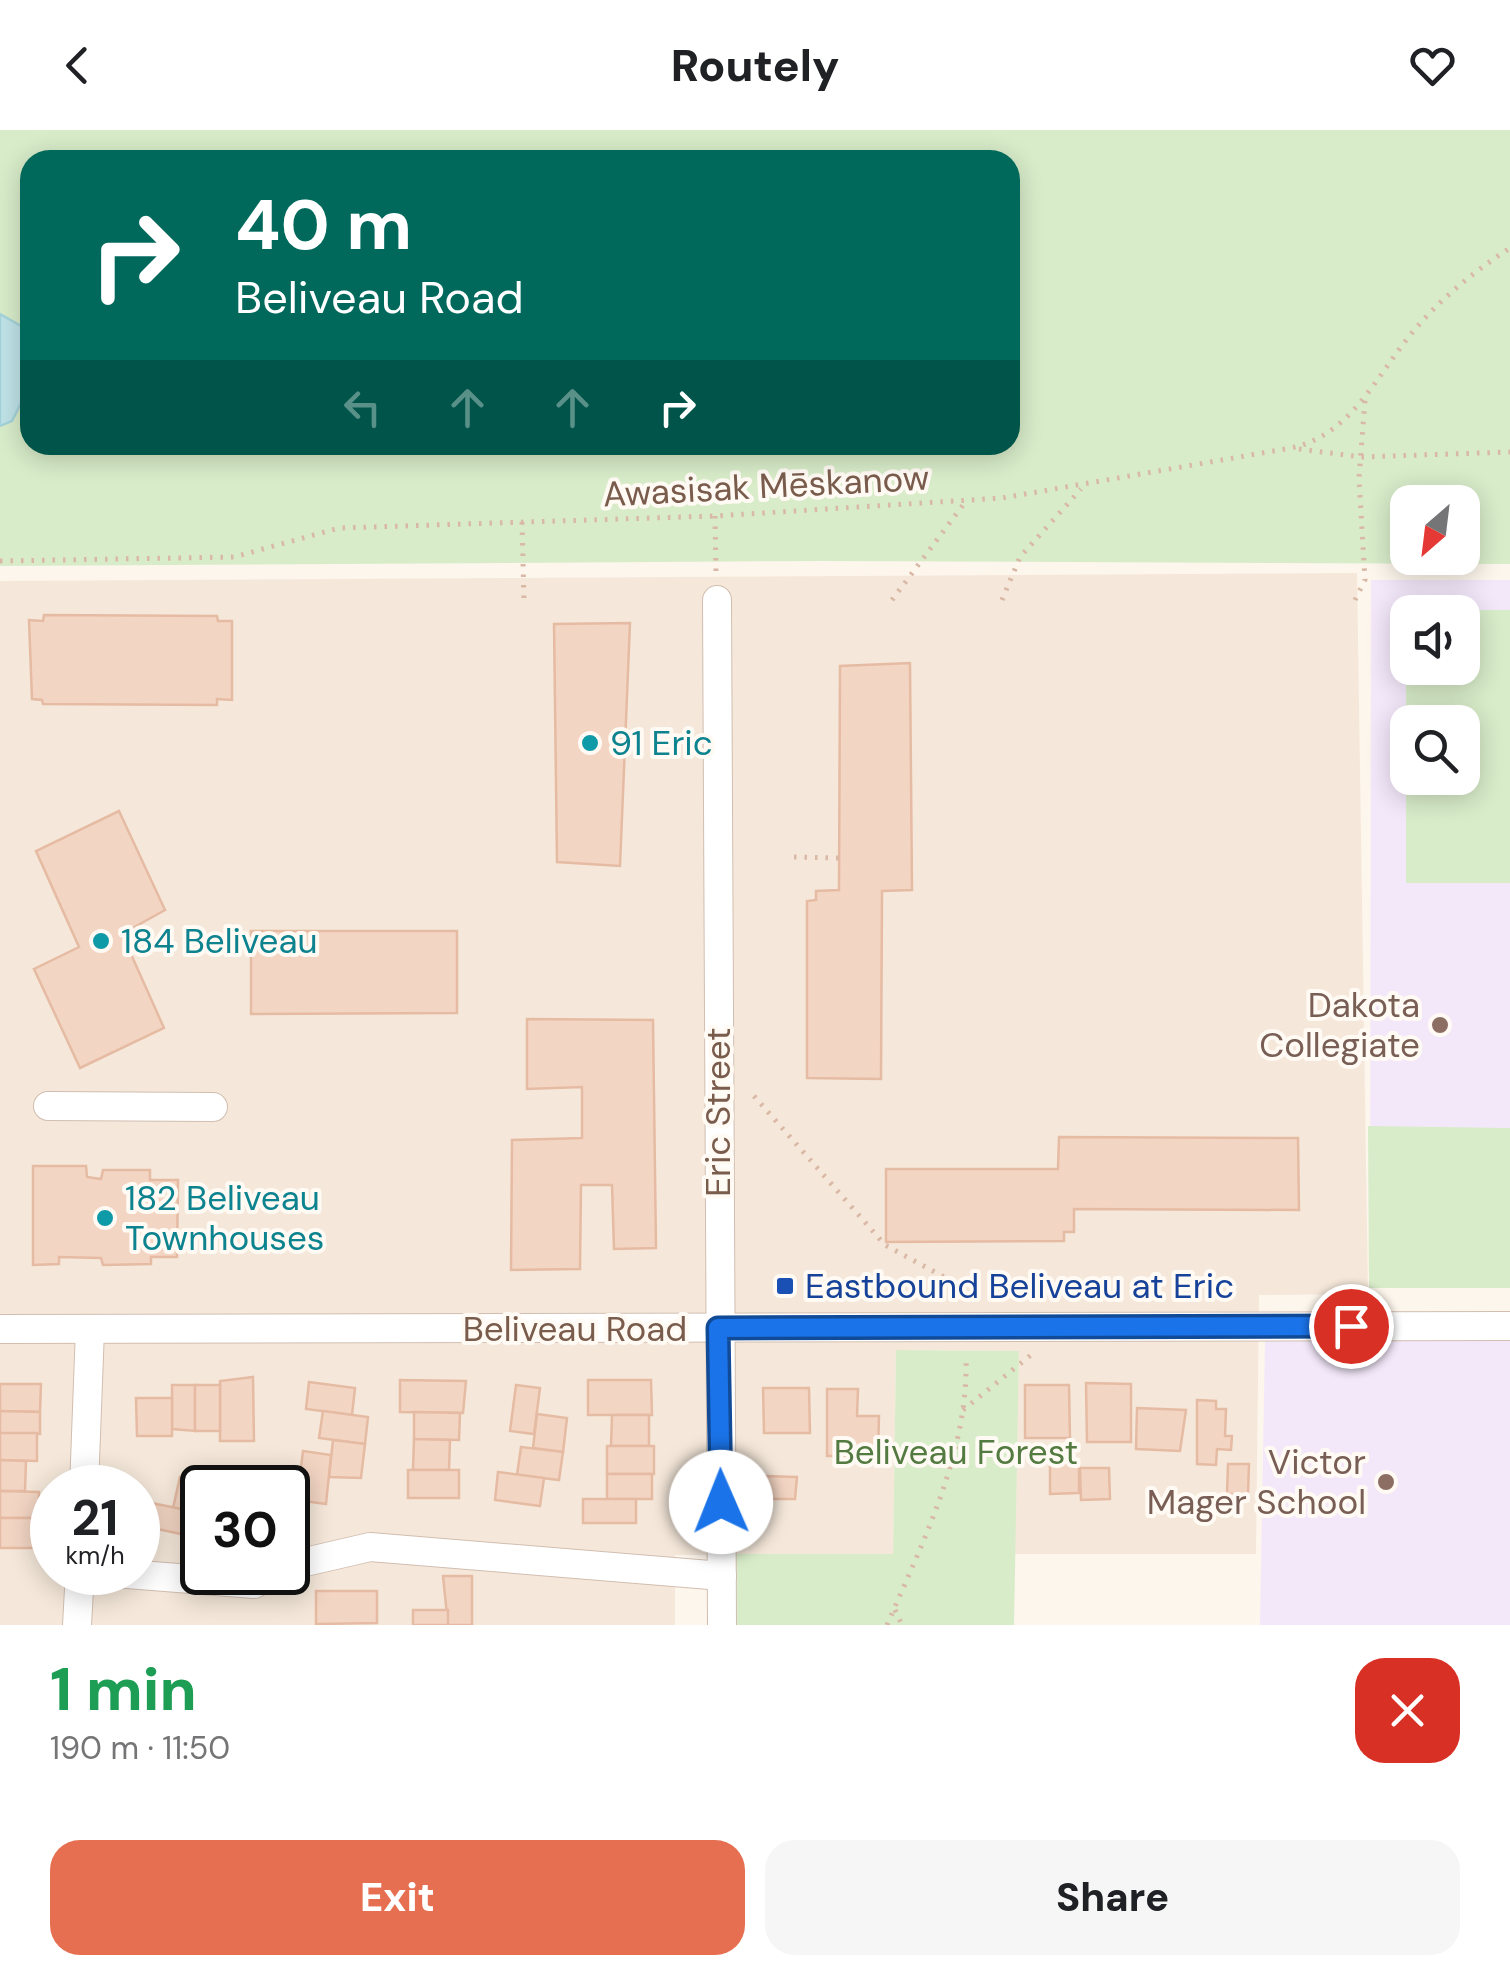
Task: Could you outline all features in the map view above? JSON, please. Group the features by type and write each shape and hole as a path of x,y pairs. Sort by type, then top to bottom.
{"street":[{"name":"Eric Street","path":"716,600 722,1625"},
{"path":"48,1106 214,1107"},
{"name":"Beliveau Road","path":"0,1330 1510,1326"},
{"path":"85,1465 90,1329"},
{"path":"310,1561 370,1546 722,1576"},
{"path":"77,1625 79,1595"}],"path":[{"name":"Awasisak Mēskanow","path":"0,561 234,557 340,528 715,516 966,501 1083,486 1291,448 1326,436 1365,396 1434,309 1510,248"},
{"path":"1355,600 1364,580 1361,456 1365,396"},
{"path":"1291,448 1361,456 1510,452"},
{"path":"1002,600 1020,557 1083,486"},
{"path":"892,600 966,501"},
{"path":"715,516 716,600"},
{"path":"522,522 524,602"},
{"path":"794,857 839,858"},
{"path":"754,1096 884,1244 980,1296"},
{"path":"887,1625 952,1467 963,1410 966,1353"},
{"path":"963,1410 1033,1353"},
{"path":"894,1608 902,1625"}],"shaded area":[{"path":"1357,573 1368,1294 1259,1295 1256,1554 1014,1554 1019,1351 896,1350 893,1555 675,1555 675,1625 0,1625 0,581"},
{"name":"Dakota Collegiate","path":"1371,580 1510,580 1510,1273 1370,1273"},
{"name":"Victor Mager School","path":"1510,1338 1510,1625 1260,1625 1265,1339"}],"green space":[{"path":"0,130 1510,130 1510,564 1480,564 1480,485 1390,485 1390,563 823,561 0,566"},
{"path":"1480,610 1510,610 1510,883 1406,883 1406,795 1480,795 1480,705 1406,705 1406,685 1480,685"},
{"path":"1368,1126 1510,1128 1510,1288 1369,1288"},
{"name":"Beliveau Forest","path":"896,1350 1019,1351 1014,1625 734,1625 734,1554 893,1554"}],"water":[{"path":"0,314 20,325 20,405 12,421 0,426"}],"building":[{"path":"44,615 217,616 218,621 232,621 232,700 217,699 217,705 43,704 42,700 32,699 29,620 43,621"},
{"name":"91 Eric","path":"630,623 620,866 557,862 554,624"},
{"path":"910,663 912,890 882,891 881,1079 807,1078 807,901 816,900 816,891 839,890 840,666"},
{"name":"184 Beliveau","path":"119,811 165,910 122,934 164,1028 80,1068 34,969 79,947 36,851"},
{"path":"251,931 457,931 457,1013 251,1014"},
{"path":"527,1019 653,1020 656,1248 614,1249 612,1185 581,1185 580,1269 511,1270 512,1140 582,1138 582,1087 527,1089"},
{"path":"1059,1137 1298,1138 1299,1210 1074,1209 1074,1232 1064,1232 1064,1241 886,1242 886,1169 1058,1169"},
{"name":"182 Beliveau Townhouses","path":"33,1166 86,1166 87,1177 101,1179 103,1170 150,1170 150,1180 178,1180 177,1257 151,1257 151,1264 103,1265 101,1258 59,1257 59,1264 33,1265"},
{"path":"253,1377 254,1441 220,1441 220,1381"},
{"path":"400,1380 466,1381 463,1413 400,1412"},
{"path":"588,1380 651,1380 652,1415 588,1415"},
{"path":"309,1382 355,1388 352,1415 306,1409"},
{"path":"1086,1383 1131,1384 1131,1442 1087,1442"},
{"path":"0,1384 41,1384 40,1412 0,1411"},
{"path":"172,1385 195,1385 195,1431 172,1429"},
{"path":"195,1385 220,1385 220,1431 195,1431"},
{"path":"516,1385 540,1388 534,1434 510,1431"},
{"path":"1025,1385 1069,1385 1070,1438 1025,1438"},
{"path":"763,1388 809,1388 810,1433 764,1433"},
{"path":"827,1389 858,1389 857,1416 879,1416 878,1456 827,1456"},
{"path":"136,1398 172,1398 172,1436 137,1436"},
{"path":"1197,1400 1216,1401 1216,1409 1226,1409 1225,1436 1232,1436 1231,1450 1217,1449 1216,1465 1197,1464"},
{"path":"1137,1408 1186,1410 1180,1451 1136,1449"},
{"path":"0,1411 40,1412 40,1434 0,1433"},
{"path":"323,1411 368,1417 365,1444 319,1438"},
{"path":"414,1412 460,1413 459,1440 414,1439"},
{"path":"537,1414 567,1418 563,1452 533,1448"},
{"path":"612,1415 649,1415 649,1446 611,1446"},
{"path":"0,1433 37,1433 37,1461 0,1460"},
{"path":"414,1439 450,1440 449,1470 413,1470"},
{"path":"333,1440 365,1444 361,1478 329,1477"},
{"path":"607,1446 654,1446 654,1474 607,1474"},
{"path":"521,1447 563,1452 559,1480 517,1475"},
{"path":"303,1451 331,1455 326,1504 310,1502 310,1465 301,1465"},
{"path":"0,1460 26,1461 25,1491 0,1491"},
{"path":"1079,1463 1079,1493 1050,1494 1050,1464"},
{"path":"1228,1464 1249,1464 1248,1494 1227,1494"},
{"path":"1080,1468 1109,1468 1110,1499 1081,1500"},
{"path":"408,1470 459,1470 459,1498 408,1498"},
{"path":"498,1472 544,1478 540,1506 495,1500"},
{"path":"607,1474 652,1474 652,1499 607,1499"},
{"path":"763,1476 797,1477 795,1499 763,1499"},
{"path":"180,1477 180,1509 173,1508"},
{"path":"0,1491 30,1492 30,1518 0,1518"},
{"path":"583,1499 636,1499 636,1523 583,1523"},
{"path":"160,1505 180,1509 180,1534 160,1530"},
{"path":"0,1518 30,1518 30,1548 0,1548"},
{"path":"443,1576 472,1576 472,1625 448,1625"},
{"path":"316,1591 377,1591 377,1623 316,1624"},
{"path":"413,1610 448,1610 448,1625 413,1625"}],"place":[{"name":"91 Eric","path":"590,743"},
{"name":"184 Beliveau","path":"101,941"},
{"name":"Dakota Collegiate","path":"1440,1025"},
{"name":"182 Beliveau Townhouses","path":"105,1218"},
{"name":"Eastbound Beliveau at Eric","path":"785,1286"},
{"name":"Victor Mager School","path":"1386,1482"}],"route":[{"path":"721,1502 718,1328 1351,1326"}]}
